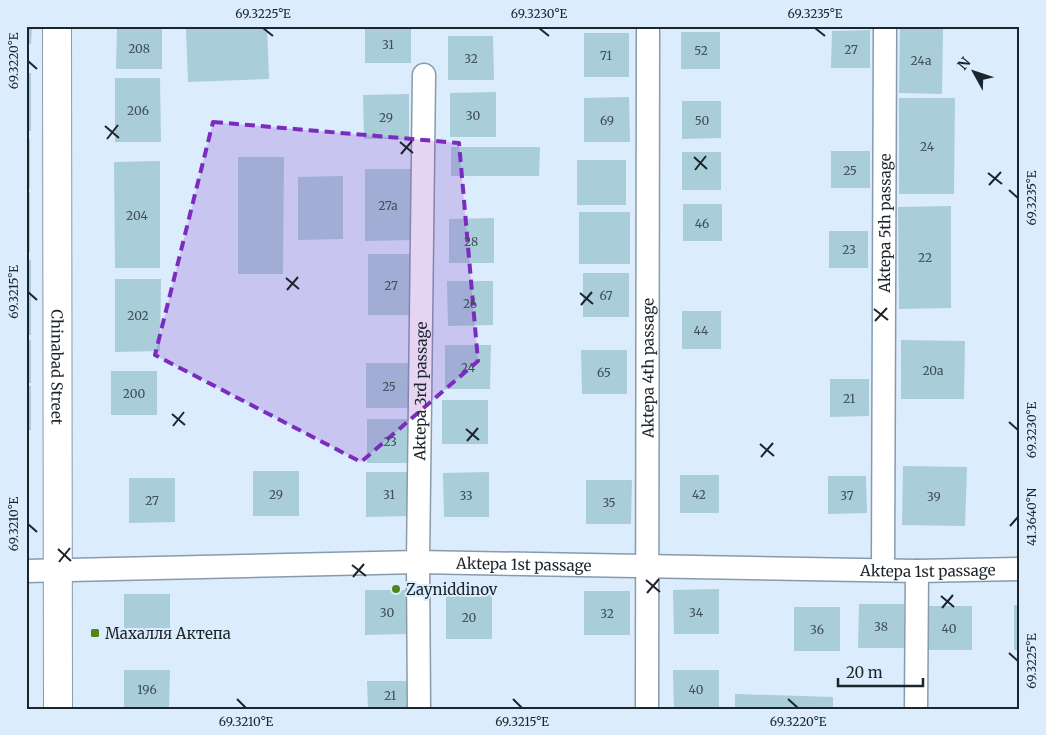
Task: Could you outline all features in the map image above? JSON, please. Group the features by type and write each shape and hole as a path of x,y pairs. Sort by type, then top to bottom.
{"street":[{"name":"Chinabad Street","path":"57,26 58,709"},
{"name":"Aktepa 4th passage","path":"647,709 648,26"},
{"name":"Aktepa 5th passage","path":"883,569 886,26"},
{"name":"Aktepa 3rd passage","path":"420,709 418,562 424,75"},
{"name":"Aktepa 1st passage","path":"26,571 418,562 917,571 1020,569"},
{"path":"916,709 917,571"}],"highlighted area":[{"path":"213,122 459,143 478,361 361,462 155,355"}],"building":[{"path":"26,26 32,26 31,44 26,44"},
{"path":"117,26 162,26 162,69 116,69"},
{"path":"267,26 269,79 188,82 186,29"},
{"path":"365,26 411,26 411,63 365,63"},
{"path":"900,26 943,26 942,94 899,93"},
{"path":"870,30 870,68 831,68 832,31"},
{"path":"681,32 720,32 720,69 681,69"},
{"path":"584,33 629,33 629,77 584,77"},
{"path":"448,36 493,36 494,80 448,80"},
{"path":"26,73 31,73 31,131 26,131"},
{"path":"115,78 160,78 161,142 115,142"},
{"path":"496,92 496,137 450,137 450,93"},
{"path":"409,94 409,139 364,139 363,95"},
{"path":"629,97 630,142 584,142 584,98"},
{"path":"899,98 955,98 954,194 899,194"},
{"path":"682,101 721,101 721,138 682,139"},
{"path":"26,139 30,139 30,189 26,189"},
{"path":"451,147 540,147 539,176 451,176"},
{"path":"831,151 870,151 870,188 831,188"},
{"path":"682,152 721,152 721,190 682,190"},
{"path":"238,157 284,157 283,274 238,274"},
{"path":"577,160 626,160 626,205 577,205"},
{"path":"160,161 160,268 115,268 114,162"},
{"path":"365,169 411,169 411,240 365,241"},
{"path":"343,176 343,239 298,240 298,177"},
{"path":"26,192 30,192 30,252 26,252"},
{"path":"683,204 722,204 722,241 683,241"},
{"path":"951,206 951,308 899,309 898,207"},
{"path":"579,212 630,212 630,264 579,264"},
{"path":"494,218 494,263 449,263 449,219"},
{"path":"829,231 868,231 868,268 829,268"},
{"path":"368,254 414,254 414,315 368,315"},
{"path":"26,260 31,260 31,335 26,335"},
{"path":"583,273 629,273 629,317 583,317"},
{"path":"115,279 161,279 160,351 115,352"},
{"path":"447,281 493,281 493,325 448,326"},
{"path":"682,311 721,311 721,349 682,349"},
{"path":"31,340 31,383 26,383 26,341"},
{"path":"901,340 965,341 964,399 901,399"},
{"path":"445,345 491,345 490,389 445,389"},
{"path":"581,350 627,350 627,394 582,394"},
{"path":"366,363 412,363 412,408 366,408"},
{"path":"111,371 157,371 157,415 111,415"},
{"path":"830,379 869,379 869,416 830,417"},
{"path":"26,386 31,386 31,430 26,430"},
{"path":"442,400 488,400 488,444 442,444"},
{"path":"367,419 413,419 413,463 367,463"},
{"path":"903,466 967,467 965,526 902,525"},
{"path":"253,471 299,471 299,516 253,516"},
{"path":"366,472 411,472 411,516 366,517"},
{"path":"489,472 489,517 444,517 443,473"},
{"path":"680,475 719,475 719,513 680,513"},
{"path":"828,476 866,476 867,513 828,514"},
{"path":"129,478 175,478 175,522 129,523"},
{"path":"586,480 632,480 631,524 586,524"},
{"path":"719,589 719,634 674,634 673,590"},
{"path":"365,590 410,590 410,634 365,635"},
{"path":"584,591 630,591 630,635 584,635"},
{"path":"124,594 170,594 170,638 124,638"},
{"path":"446,594 492,594 492,639 446,639"},
{"path":"859,604 904,604 904,648 858,648"},
{"path":"1014,605 1020,605 1020,650 1014,650"},
{"path":"926,606 972,606 972,650 926,650"},
{"path":"794,607 840,607 840,651 794,651"},
{"path":"124,670 170,670 169,709 124,709"},
{"path":"673,670 719,670 719,709 674,709"},
{"path":"367,681 413,681 413,709 368,709"},
{"path":"735,694 833,697 833,709 735,709"}],"place":[{"name":"Zayniddinov","path":"396,589"},
{"name":"Махалля Актепа","path":"95,633"}]}
